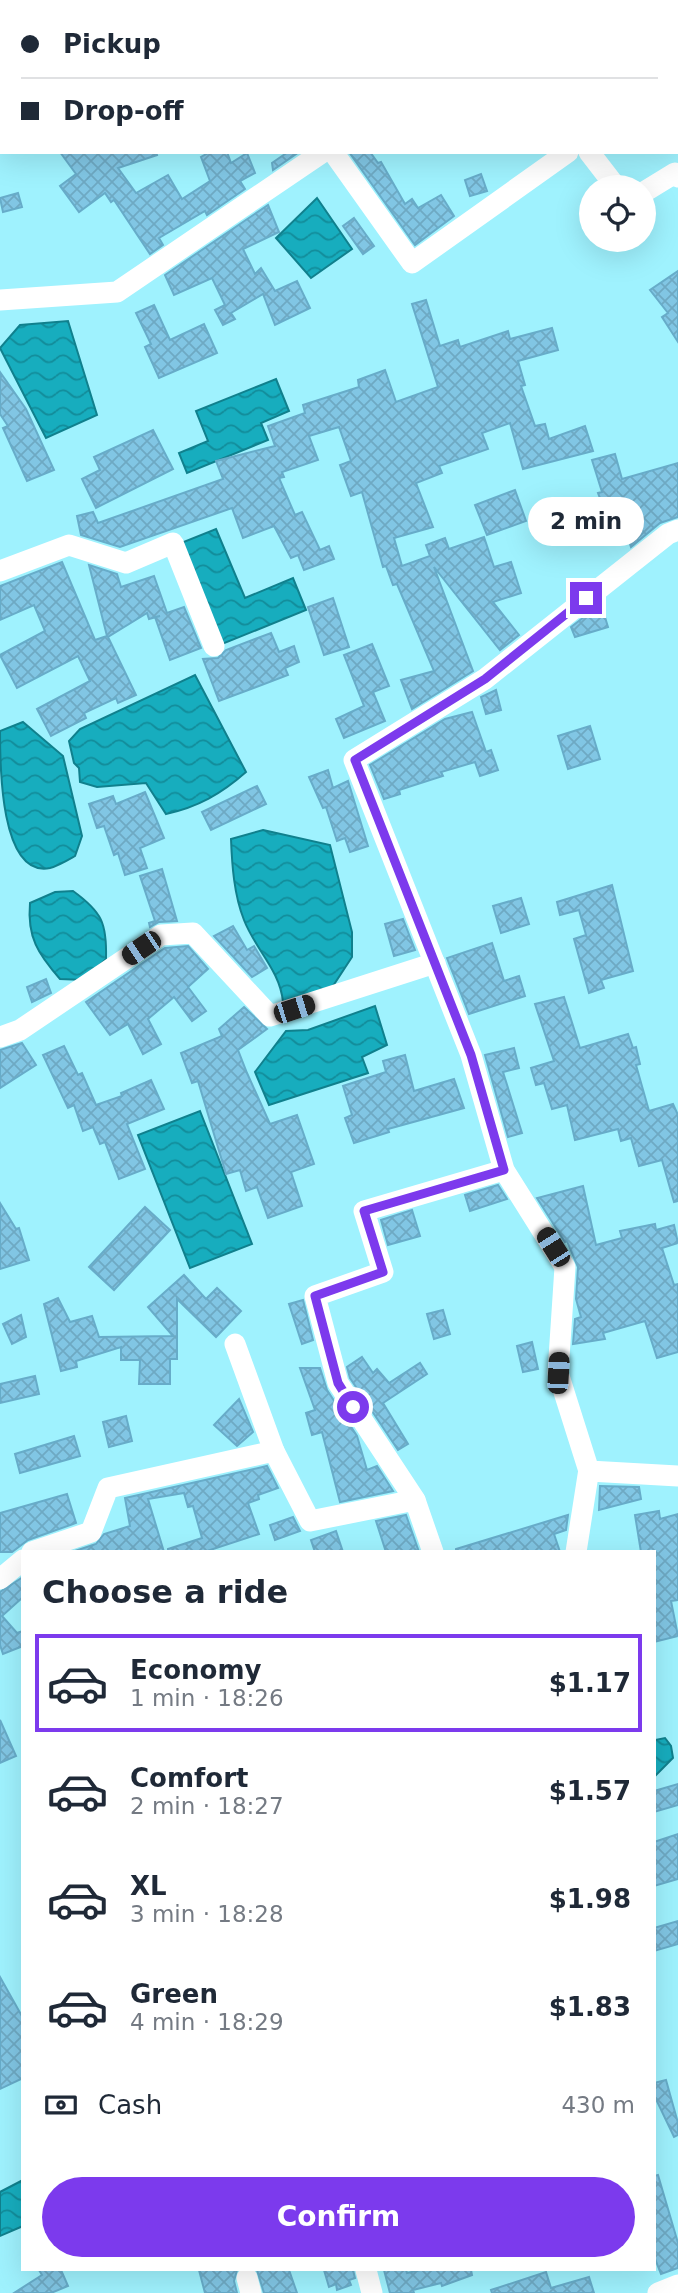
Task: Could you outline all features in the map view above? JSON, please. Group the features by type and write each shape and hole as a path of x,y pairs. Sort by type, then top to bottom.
{"street":[{"path":"0,300 117,292 320,154"},
{"path":"333,154 412,263 565,154"},
{"path":"591,154 607,175"},
{"path":"656,185 676,173 678,177"},
{"path":"576,1550 589,1469 558,1373 565,1266 504,1170 471,1055 355,760 485,679 668,534 678,530"},
{"path":"0,570 69,545 126,563 173,543 215,646"},
{"path":"0,1037 20,1030 162,935 193,933 270,1016 435,963"},
{"path":"432,1550 415,1500 338,1383 315,1296 383,1272 364,1211 504,1170"},
{"path":"235,1345 274,1451 310,1521 415,1500"},
{"path":"38,1550 91,1532 108,1488 274,1451"},
{"path":"589,1469 678,1476"},
{"path":"0,1579 21,1562"},
{"path":"366,2271 372,2293"},
{"path":"659,2293 678,2285"}],"water":[{"path":"317,198 352,249 311,278 276,238"},
{"path":"68,321 97,415 46,438 0,348 20,325"},
{"path":"276,379 289,411 261,423 268,440 187,473 179,453 208,441 196,411"},
{"path":"216,529 245,598 293,578 306,610 222,644 181,543"},
{"path":"195,675 246,772 209,799 166,814 146,783 97,787 80,782 79,768 74,763 69,741 80,729"},
{"path":"23,722 63,756 82,836 75,856 50,868 33,866 21,856 12,838 6,816 0,731"},
{"path":"263,830 330,845 352,932 352,957 329,992 283,1002 277,980 244,920 236,890 231,839"},
{"path":"73,891 91,905 104,927 106,959 84,980 60,979 40,953 30,926 30,903 55,892"},
{"path":"375,1006 387,1045 362,1057 368,1073 269,1105 255,1072 286,1031 308,1030"},
{"path":"200,1111 252,1244 190,1268 138,1135"},
{"path":"665,1738 671,1746 673,1758 656,1775 656,1740"},
{"path":"21,2181 21,2227 0,2236 0,2192"}],"building":[{"path":"61,154 157,154 118,168 136,193 168,175 182,199 210,181 201,157 206,154 228,154 231,163 247,154 255,173 240,181 245,189 207,215 205,211 159,238 163,245 150,254 114,200 111,202 105,193 79,212 60,186 76,174"},
{"path":"285,154 296,154 273,170 272,163"},
{"path":"350,154 371,154 378,163 381,162 405,204 412,199 418,208 441,195 454,216 415,245"},
{"path":"481,174 487,191 470,196 465,180"},
{"path":"18,193 22,207 3,212 0,198"},
{"path":"268,205 279,232 243,249 255,274 261,268 275,291 297,281 310,308 275,325 263,294 231,313 235,319 223,325 215,310 225,305 212,278 174,295 165,275"},
{"path":"354,218 374,246 363,254 343,226"},
{"path":"678,271 678,342 662,317 668,313 650,290"},
{"path":"426,300 440,346 458,340 460,347 508,331 510,339 552,328 558,350 518,361 525,385 521,386 535,426 545,424 549,439 585,426 593,451 523,469 510,423 482,433 488,449 439,466 442,473 416,483 433,527 394,538 402,566 430,556 426,545 445,538 449,549 484,537 494,567 511,562 521,593 493,602 519,635 500,650 434,567 473,671 412,709 401,680 434,671 397,584 393,585 386,566 383,567 362,492 351,496 340,465 351,461 339,427 309,436 318,460 282,472 284,477 279,478 295,515 302,512 320,550 329,546 334,559 304,570 298,555 291,558 274,526 243,538 232,508 120,547 81,535 77,516 93,512 98,523 223,479 216,461 275,446 268,426 305,413 303,405 359,387 358,380 385,370 396,402 438,387 412,304"},
{"path":"154,305 170,340 204,324 217,353 159,378 145,347 151,344 136,313"},
{"path":"0,372 26,409 54,470 27,481 3,428 8,426 0,414"},
{"path":"153,430 173,469 96,508 82,479 100,470 94,457"},
{"path":"615,454 622,479 678,463 678,517 660,523 631,547 620,514 608,519 598,493 602,492 592,460"},
{"path":"515,490 526,521 487,535 475,505"},
{"path":"62,562 95,640 107,636 89,565 117,574 121,587 154,576 167,613 184,607 201,648 170,660 155,617 149,619 147,613 108,637 136,695 118,703 116,698 84,713 86,718 51,736 37,709 90,681 78,656 17,688 0,655 45,631 34,605 0,620 0,586"},
{"path":"333,598 349,647 324,655 308,607"},
{"path":"601,604 608,627 575,637 571,627"},
{"path":"271,633 279,652 294,646 299,662 285,668 288,675 219,701 203,659 218,658 226,650"},
{"path":"372,644 389,686 373,692 385,721 344,738 336,719 364,706 344,655"},
{"path":"496,690 501,710 486,714 481,697"},
{"path":"472,712 486,752 491,750 498,770 480,776 475,762 441,772 443,776 399,790 400,794 384,799 370,765 445,719"},
{"path":"590,726 600,759 568,769 558,736"},
{"path":"328,770 333,788 348,781 368,846 350,852 345,838 337,841 326,807 323,808 309,777"},
{"path":"257,786 266,804 211,830 202,812"},
{"path":"145,792 164,838 140,848 147,868 125,875 118,853 114,855 104,826 97,828 89,804 113,796 116,804"},
{"path":"162,869 177,921 159,922 150,927 149,923 155,921 140,876"},
{"path":"612,885 633,971 601,980 604,988 589,993 574,939 586,935 579,910 560,915 557,902"},
{"path":"521,898 529,924 501,933 493,906"},
{"path":"403,919 415,950 394,956 385,924"},
{"path":"233,926 247,950 254,946 267,968 252,977 214,936"},
{"path":"492,943 504,981 519,976 525,996 469,1014 447,958"},
{"path":"188,946 208,969 188,987 206,1011 192,1021 174,997 148,1019 161,1044 143,1054 128,1024 110,1035 86,1002 165,948"},
{"path":"46,979 51,993 32,1002 27,987"},
{"path":"564,997 580,1048 628,1034 633,1048 636,1047 640,1064 636,1065 649,1111 673,1104 678,1115 678,1201 674,1202 662,1160 639,1166 631,1138 621,1141 618,1129 575,1140 567,1105 552,1109 544,1083 536,1085 531,1068 554,1061 535,1004"},
{"path":"244,1007 267,1029 238,1050 247,1073 270,1124 297,1115 314,1164 291,1172 302,1206 268,1218 257,1187 246,1191 240,1170 226,1174 198,1081 192,1083 181,1053 222,1036 219,1029"},
{"path":"22,1043 36,1065 0,1088 0,1050"},
{"path":"64,1046 78,1075 82,1073 96,1105 122,1096 121,1093 151,1080 164,1109 127,1124 145,1169 119,1179 105,1142 100,1144 93,1127 83,1131 74,1105 68,1108 43,1055"},
{"path":"514,1048 519,1068 503,1072 522,1133 508,1137 485,1055"},
{"path":"405,1055 414,1091 454,1079 464,1108 388,1129 389,1132 354,1143 345,1118 352,1115 343,1086 386,1072 383,1061"},
{"path":"498,1185 507,1199 470,1211 465,1195"},
{"path":"583,1186 596,1245 622,1238 620,1231 655,1224 656,1230 674,1225 678,1243 662,1248 674,1285 678,1284 678,1352 657,1358 645,1321 603,1333 605,1339 573,1344 575,1319 581,1317 576,1299 578,1267 567,1241 565,1242 537,1198"},
{"path":"0,1203 16,1229 19,1228 29,1260 0,1269"},
{"path":"145,1207 170,1230 114,1290 89,1267"},
{"path":"412,1210 420,1236 388,1245 381,1220"},
{"path":"184,1275 206,1299 217,1288 241,1311 216,1337 177,1299 177,1359 170,1359 170,1384 139,1384 140,1360 121,1360 121,1347 76,1361 77,1367 61,1371 44,1304 58,1298 70,1322 92,1316 99,1337 173,1336 148,1307"},
{"path":"303,1300 313,1340 302,1344 289,1304"},
{"path":"443,1310 450,1334 434,1339 427,1314"},
{"path":"21,1315 26,1337 12,1344 3,1324"},
{"path":"532,1342 538,1369 523,1372 517,1346"},
{"path":"362,1357 373,1373 377,1369 389,1383 420,1363 427,1374 383,1403 408,1444 398,1450 350,1378 347,1367"},
{"path":"300,1368 320,1368 327,1390 357,1436 367,1470 377,1466 393,1491 340,1502 322,1432 312,1435 306,1413 315,1410"},
{"path":"35,1376 39,1394 0,1403 0,1384"},
{"path":"239,1399 253,1432 237,1446 214,1425"},
{"path":"126,1416 132,1441 109,1447 103,1422"},
{"path":"74,1436 80,1456 20,1473 15,1454"},
{"path":"267,1466 278,1488 258,1495 259,1499 248,1503 259,1534 210,1550 168,1550 202,1538 193,1506 188,1507 184,1493 148,1499 163,1550 78,1550 96,1544 104,1534 130,1526 125,1498"},
{"path":"600,1486 639,1487 641,1499 599,1510"},
{"path":"67,1494 76,1523 28,1540 12,1552 0,1552 0,1513"},
{"path":"659,1511 660,1519 678,1514 678,1600 671,1601 678,1636 656,1642 656,1550 641,1550 635,1515"},
{"path":"406,1515 418,1550 385,1550 376,1521"},
{"path":"568,1515 566,1530 554,1534 559,1550 456,1549"},
{"path":"293,1517 300,1531 275,1540 270,1525"},
{"path":"336,1531 342,1550 314,1550 311,1540"},
{"path":"21,1578 21,1599 2,1616 17,1633 21,1632 21,1647 3,1654 0,1645 0,1592"},
{"path":"0,1720 16,1756 0,1763"},
{"path":"678,1784 678,1805 656,1811 656,1790"},
{"path":"678,1834 678,1879 656,1885 656,1841"},
{"path":"678,1921 678,1944 656,1950 656,1927"},
{"path":"0,1977 21,2014 21,2079 0,2089"},
{"path":"666,2080 678,2123 678,2135 674,2137 656,2099 656,2082"},
{"path":"656,2176 678,2243 678,2268 661,2274 656,2261"},
{"path":"40,2271 61,2271 68,2286 51,2293 14,2293 42,2275"},
{"path":"199,2271 237,2271 234,2281 237,2293 205,2293"},
{"path":"257,2271 289,2271 297,2293 264,2293"},
{"path":"324,2271 353,2271 355,2278 349,2280 351,2285 337,2290 336,2284 329,2287"},
{"path":"384,2271 471,2271 472,2275 442,2286 441,2283 413,2290 414,2293 390,2293"},
{"path":"546,2272 551,2288 589,2277 594,2293 492,2293 491,2290"}],"route":[{"path":"353,1407 338,1383 315,1296 383,1272 364,1211 504,1170 471,1055 355,760 485,679 586,598"}]}
